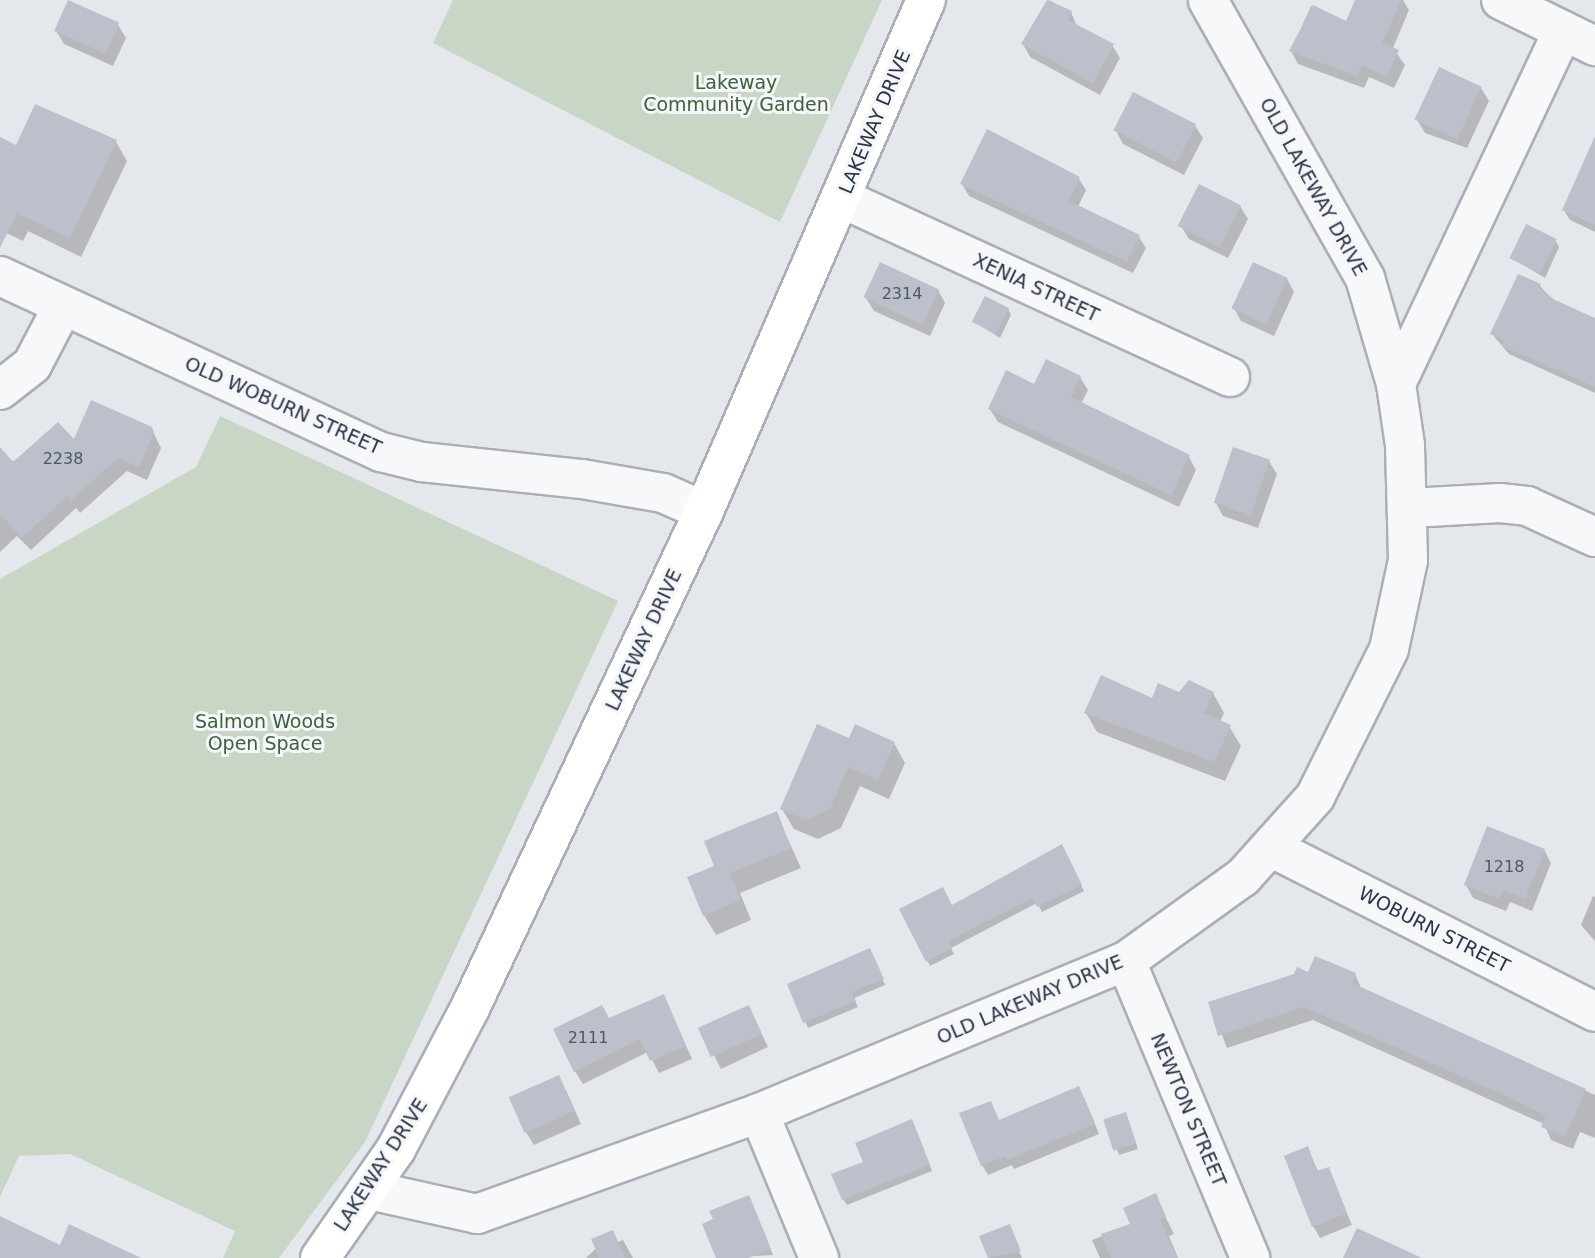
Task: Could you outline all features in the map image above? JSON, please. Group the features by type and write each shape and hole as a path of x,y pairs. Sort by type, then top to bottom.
{"main road":[{"name":"LAKEWAY DRIVE","path":"320,1258 369,1189 435,1080 704,512 843,199 926,0"}],"street":[{"name":"OLD LAKEWAY DRIVE","path":"369,1189 477,1214 759,1113 1126,961 1243,877 1272,848 1315,797 1390,649 1408,560 1410,509 1396,384 1365,278 1208,0"},
{"path":"1396,384 1579,38 1501,0"},
{"name":"XENIA STREET","path":"843,199 1230,377"},
{"name":"OLD WOBURN STREET","path":"0,276 381,452 422,462 582,479 663,494 704,512"},
{"path":"0,390 32,365 63,306"},
{"path":"1410,509 1500,503 1527,506 1595,537"},
{"name":"WOBURN STREET","path":"1272,848 1595,1012"},
{"name":"NEWTON STREET","path":"1126,961 1250,1258"},
{"path":"759,1113 819,1258"}],"green space":[{"name":"Lakeway Community Garden","path":"453,0 882,0 780,222 433,43"},
{"name":"Salmon Woods Open Space","path":"220,416 618,601 365,1142 279,1258 223,1258 235,1231 70,1154 19,1156 0,1197 0,579 196,467"}],"building":[{"path":"68,0 119,23 105,54 54,31"},
{"path":"1047,0 1072,11 1068,20 1114,44 1093,83 1021,44"},
{"path":"1355,0 1401,0 1382,43 1399,50 1387,77 1362,65 1357,76 1289,51 1313,5 1346,21"},
{"path":"1439,67 1482,87 1457,139 1414,120"},
{"path":"1133,92 1196,124 1177,163 1113,130"},
{"path":"35,104 117,140 70,238 17,213 0,248 0,137 16,145"},
{"path":"987,129 1080,177 1069,201 1140,235 1127,262 960,184"},
{"path":"1595,136 1595,225 1562,210"},
{"path":"1199,184 1241,205 1220,247 1178,226"},
{"path":"1526,224 1557,239 1540,273 1509,258"},
{"path":"880,262 939,289 922,325 864,297"},
{"path":"1253,262 1287,278 1266,324 1231,308"},
{"path":"1518,274 1541,284 1539,288 1555,300 1595,318 1595,387 1502,346 1505,341 1490,334"},
{"path":"985,296 1009,308 996,334 972,322"},
{"path":"1046,359 1081,376 1071,397 1190,455 1171,495 988,409 1006,370 1034,384"},
{"path":"91,400 152,427 154,432 139,467 118,458 71,500 67,496 22,538 0,514 0,447 13,462 58,422 74,439"},
{"path":"1233,447 1270,460 1251,515 1214,503"},
{"path":"1101,675 1152,698 1158,683 1179,692 1189,680 1214,692 1204,713 1231,725 1214,762 1084,713"},
{"path":"817,724 849,738 855,724 895,742 878,780 848,767 830,809 806,820 780,809"},
{"path":"777,811 791,848 730,873 741,900 703,916 687,877 714,866 704,841"},
{"path":"1487,826 1545,849 1525,899 1503,890 1499,899 1464,885"},
{"path":"1062,844 1082,885 1037,907 1032,898 949,941 952,948 926,962 899,909 943,887 952,905"},
{"path":"870,948 884,979 852,992 856,1001 803,1023 787,984"},
{"path":"1315,956 1356,973 1352,983 1586,1089 1565,1137 1541,1127 1546,1116 1506,1096 1304,1007 1218,1036 1208,1002 1294,974 1297,967 1308,972"},
{"path":"664,994 686,1046 650,1061 640,1039 574,1072 553,1029 602,1005 609,1018"},
{"path":"749,1005 762,1034 711,1057 698,1028"},
{"path":"559,1075 575,1111 525,1133 509,1097"},
{"path":"1079,1086 1095,1124 1007,1160 1005,1156 981,1166 959,1113 991,1101 999,1120"},
{"path":"1126,1112 1136,1143 1113,1151 1103,1119"},
{"path":"912,1119 930,1165 842,1200 831,1174 863,1162 855,1143"},
{"path":"1308,1146 1317,1171 1329,1167 1347,1213 1312,1227 1284,1156"},
{"path":"1156,1193 1166,1217 1160,1219 1177,1258 1111,1258 1101,1234 1130,1224 1123,1208"},
{"path":"749,1195 771,1249 748,1258 716,1258 702,1224 713,1219 709,1211"},
{"path":"0,1216 60,1245 69,1224 141,1258 0,1258"},
{"path":"1010,1224 1021,1251 988,1258 979,1236"},
{"path":"1357,1228 1422,1258 1343,1258"},
{"path":"613,1230 625,1258 599,1258 591,1239"}]}
